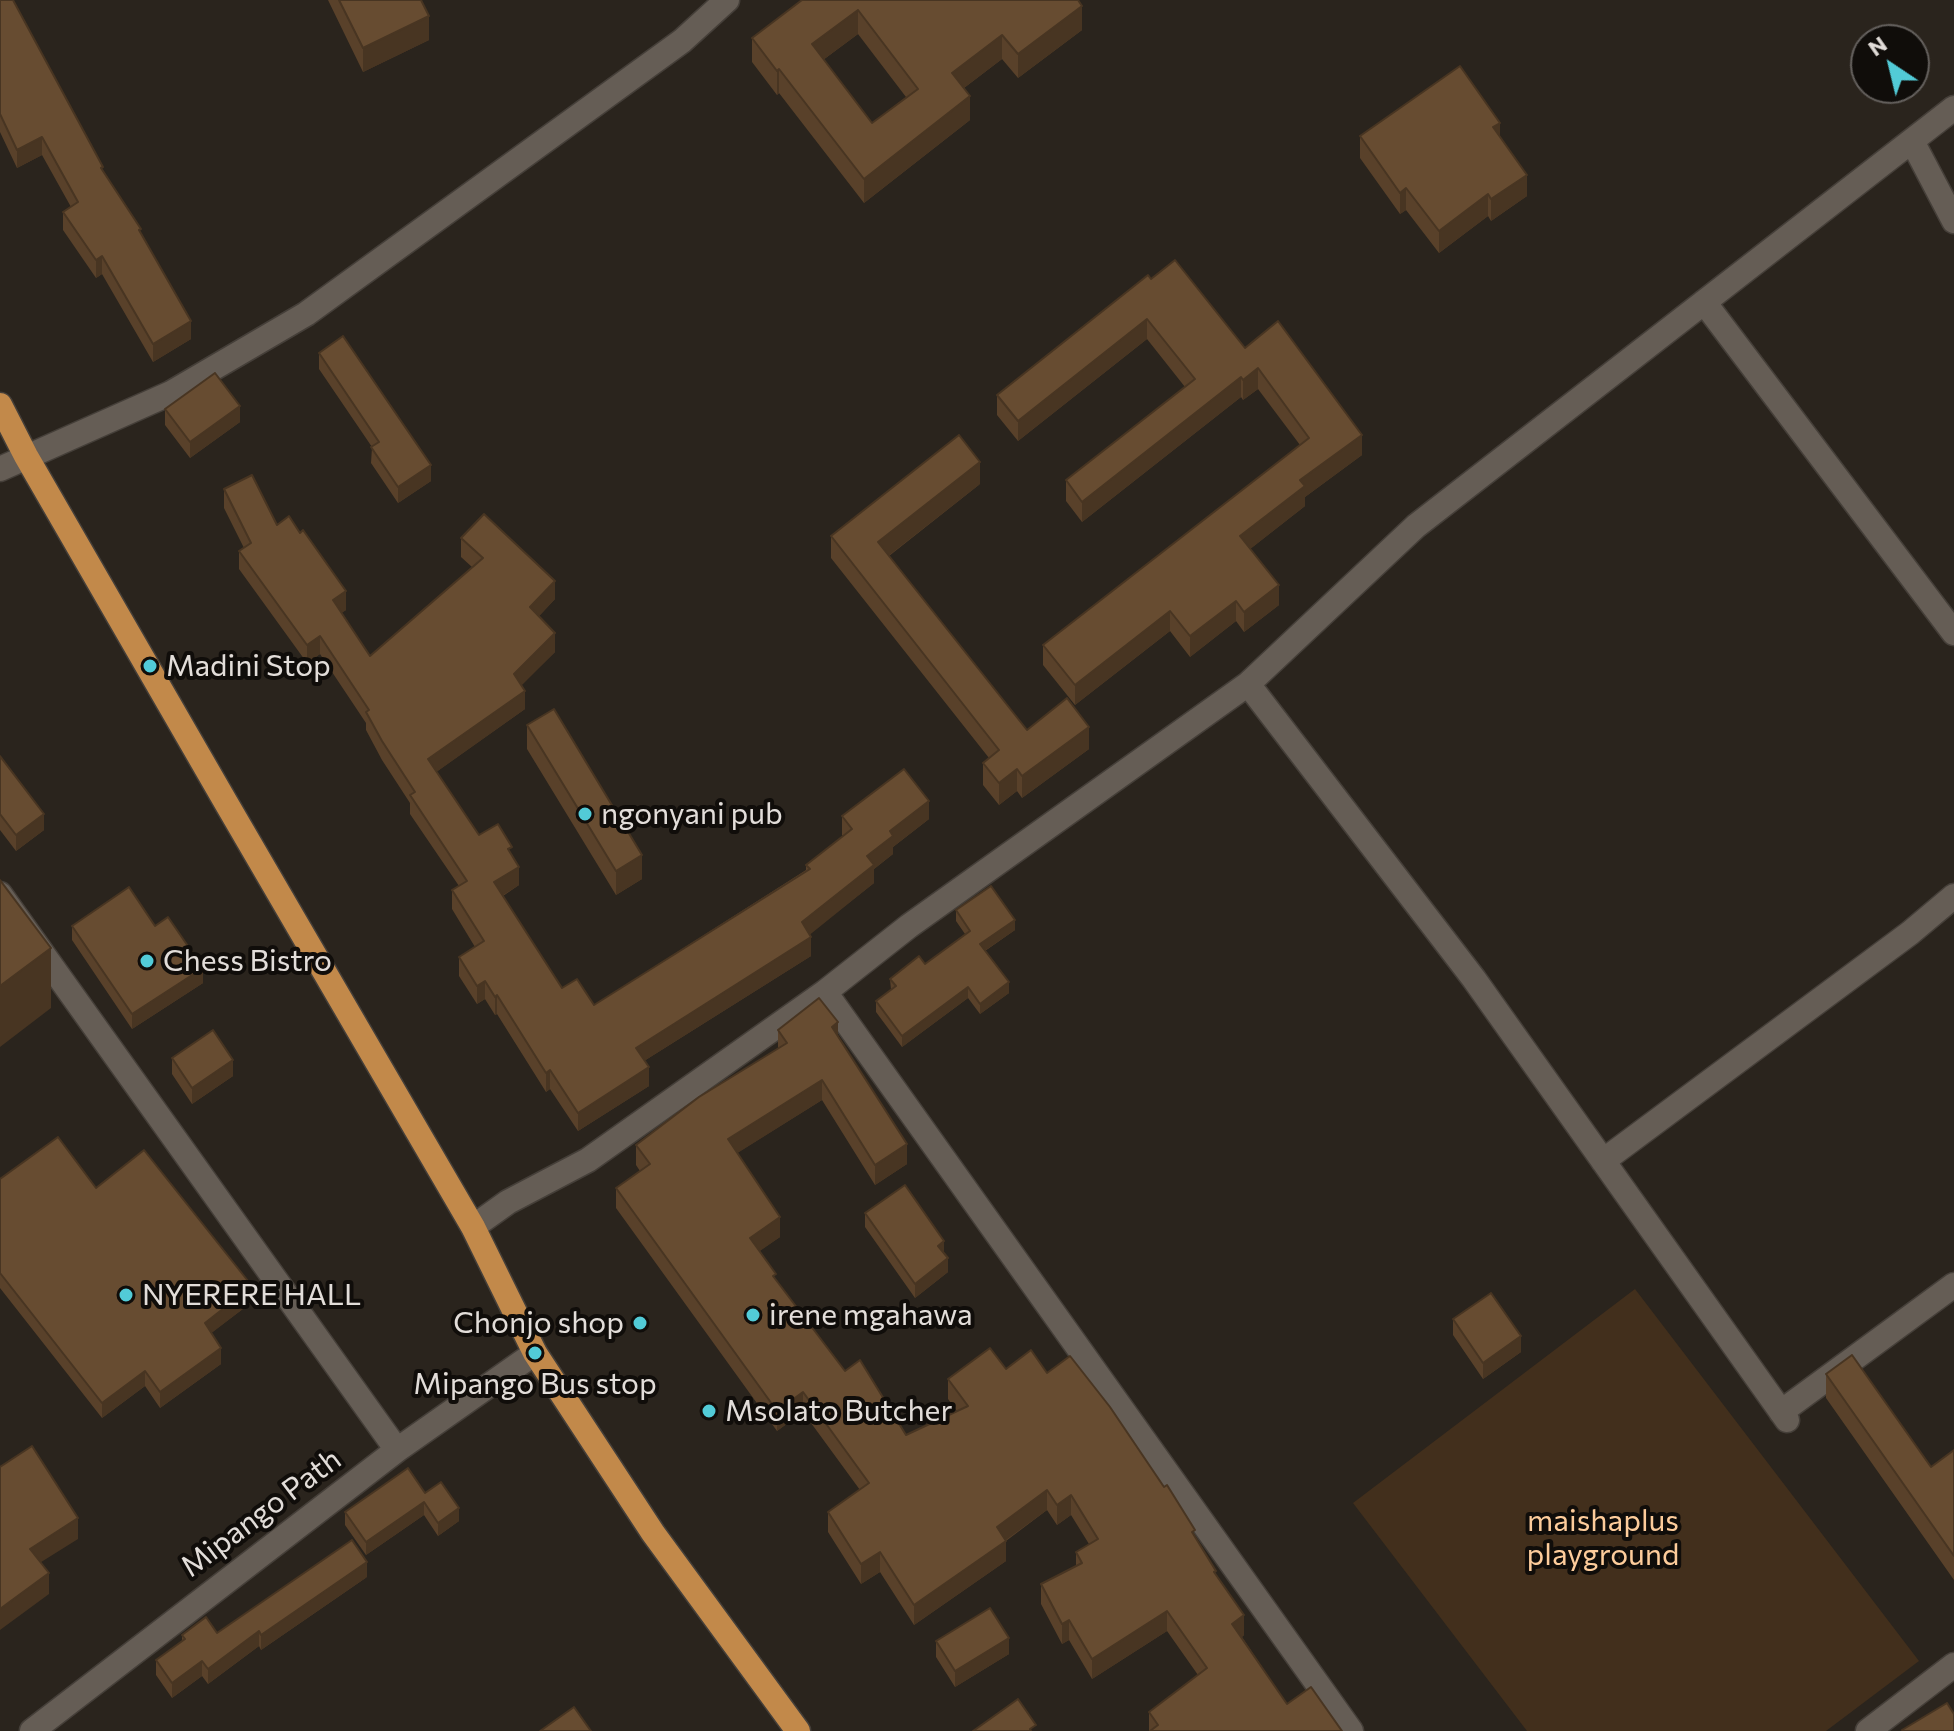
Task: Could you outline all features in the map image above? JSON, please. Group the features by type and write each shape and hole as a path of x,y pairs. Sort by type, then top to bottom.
{"highway":[{"path":"0,405 26,456 473,1227 535,1353 653,1533 798,1731"}],"street":[{"path":"0,469 171,393 306,314 682,41 727,0"},
{"path":"473,1227 508,1202 588,1160 1248,684 1416,526 1954,108"},
{"path":"1912,141 1954,221"},
{"path":"1704,302 1954,633"},
{"path":"1248,684 1474,979 1784,1416 1954,1285"},
{"path":"0,894 397,1450"},
{"path":"1603,1161 1910,933 1954,896"},
{"path":"825,992 1351,1731"},
{"name":"Mipango Path","path":"32,1731 397,1450 535,1353"},
{"path":"1868,1731 1954,1665"}],"green space":[{"name":"maishaplus playground","path":"1635,1289 1919,1661 1826,1731 1527,1731 1353,1503"}],"building":[{"path":"0,0 13,0 101,168 141,229 191,321 153,344 102,256 96,260 63,212 78,202 42,137 17,150 0,114"},
{"path":"339,0 421,0 429,16 363,48"},
{"path":"802,0 1078,0 1082,6 1018,54 1002,35 952,73 970,96 864,179 752,38","holes":["858,10 918,89 872,123 812,44"]},
{"path":"1460,66 1500,123 1493,127 1527,175 1491,199 1488,194 1439,231 1406,188 1400,193 1360,136"},
{"path":"1175,260 1245,348 1278,321 1362,435 1300,480 1305,486 1240,536 1279,585 1244,612 1236,601 1190,636 1170,611 1075,685 1043,645 1309,438 1258,368 1243,380 1241,377 1082,502 1066,480 1195,379 1147,319 1018,421 997,395 1148,275 1151,279"},
{"path":"343,336 431,465 398,487 371,447 379,442 319,353"},
{"path":"215,373 240,406 190,442 165,409"},
{"path":"959,435 980,462 878,542 1027,730 1067,698 1089,727 1022,776 1017,769 999,783 983,763 999,750 831,536"},
{"path":"252,475 277,525 289,516 300,533 303,530 346,591 333,600 370,656 483,558 461,538 484,514 555,581 530,607 555,633 514,674 525,691 428,759 479,835 498,824 512,847 508,849 519,867 494,882 562,988 577,979 594,1005 810,869 806,865 852,829 842,816 904,769 929,801 890,831 893,836 867,856 874,865 802,922 811,937 636,1048 649,1067 578,1113 550,1070 546,1073 497,995 495,997 485,981 477,986 459,957 484,941 452,890 467,881 410,795 415,792 382,741 366,712 369,710 320,636 307,645 239,551 251,543 224,489"},
{"path":"554,709 642,855 616,871 527,725"},
{"path":"0,756 44,814 16,835 0,814"},
{"path":"0,880 51,948 0,986"},
{"path":"991,886 1015,920 980,944 1009,982 980,1004 968,987 902,1036 876,1001 896,986 890,979 919,956 925,964 970,931 956,910"},
{"path":"129,887 155,926 168,917 203,968 132,1014 72,926"},
{"path":"819,998 838,1022 832,1027 907,1144 875,1165 822,1080 728,1139 780,1217 750,1238 776,1274 773,1276 845,1371 860,1360 906,1435 968,1406 948,1379 990,1348 1006,1369 1031,1350 1047,1373 1070,1356 1110,1407 1164,1487 1167,1485 1195,1530 1192,1532 1214,1572 1244,1615 1232,1624 1287,1704 1311,1687 1342,1731 1150,1731 1158,1725 1149,1712 1207,1668 1167,1611 1092,1659 1069,1620 1062,1624 1041,1584 1082,1563 1076,1552 1098,1539 1071,1495 1057,1505 1047,1490 997,1527 1006,1541 914,1605 880,1552 861,1564 828,1512 869,1483 803,1392 777,1411 616,1188 650,1164 636,1145 699,1097 787,1043 778,1030"},
{"path":"213,1030 233,1060 192,1088 172,1058"},
{"name":"NYERERE HALL","path":"58,1137 96,1188 144,1150 252,1286 205,1323 221,1348 160,1392 145,1371 102,1403 0,1273 0,1179"},
{"path":"905,1185 944,1241 938,1246 948,1258 915,1284 865,1213"},
{"path":"1491,1293 1521,1336 1483,1363 1453,1319"},
{"path":"1852,1355 1931,1467 1954,1450 1954,1556 1826,1374"},
{"path":"32,1446 78,1518 30,1549 49,1573 0,1609 0,1467"},
{"path":"408,1468 425,1493 441,1482 459,1508 438,1523 424,1502 366,1542 345,1512"},
{"path":"352,1540 367,1562 261,1635 259,1631 208,1669 202,1661 172,1683 156,1660 185,1639 182,1635 206,1617 217,1633"},
{"path":"990,1608 1009,1638 955,1671 936,1641"},
{"path":"1018,1699 1036,1725 1031,1731 973,1731"},
{"path":"1947,1703 1954,1714 1954,1731 1902,1730"},
{"path":"574,1707 591,1731 540,1731"}],"place":[{"name":"Madini Stop","path":"150,666"},
{"name":"ngonyani pub","path":"585,814"},
{"name":"Chess Bistro","path":"147,961"},
{"name":"NYERERE HALL","path":"126,1295"},
{"name":"irene mgahawa","path":"753,1315"},
{"name":"Chonjo shop","path":"640,1323"},
{"name":"Mipango Bus stop","path":"535,1353"},
{"name":"Msolato Butcher","path":"709,1411"}]}
